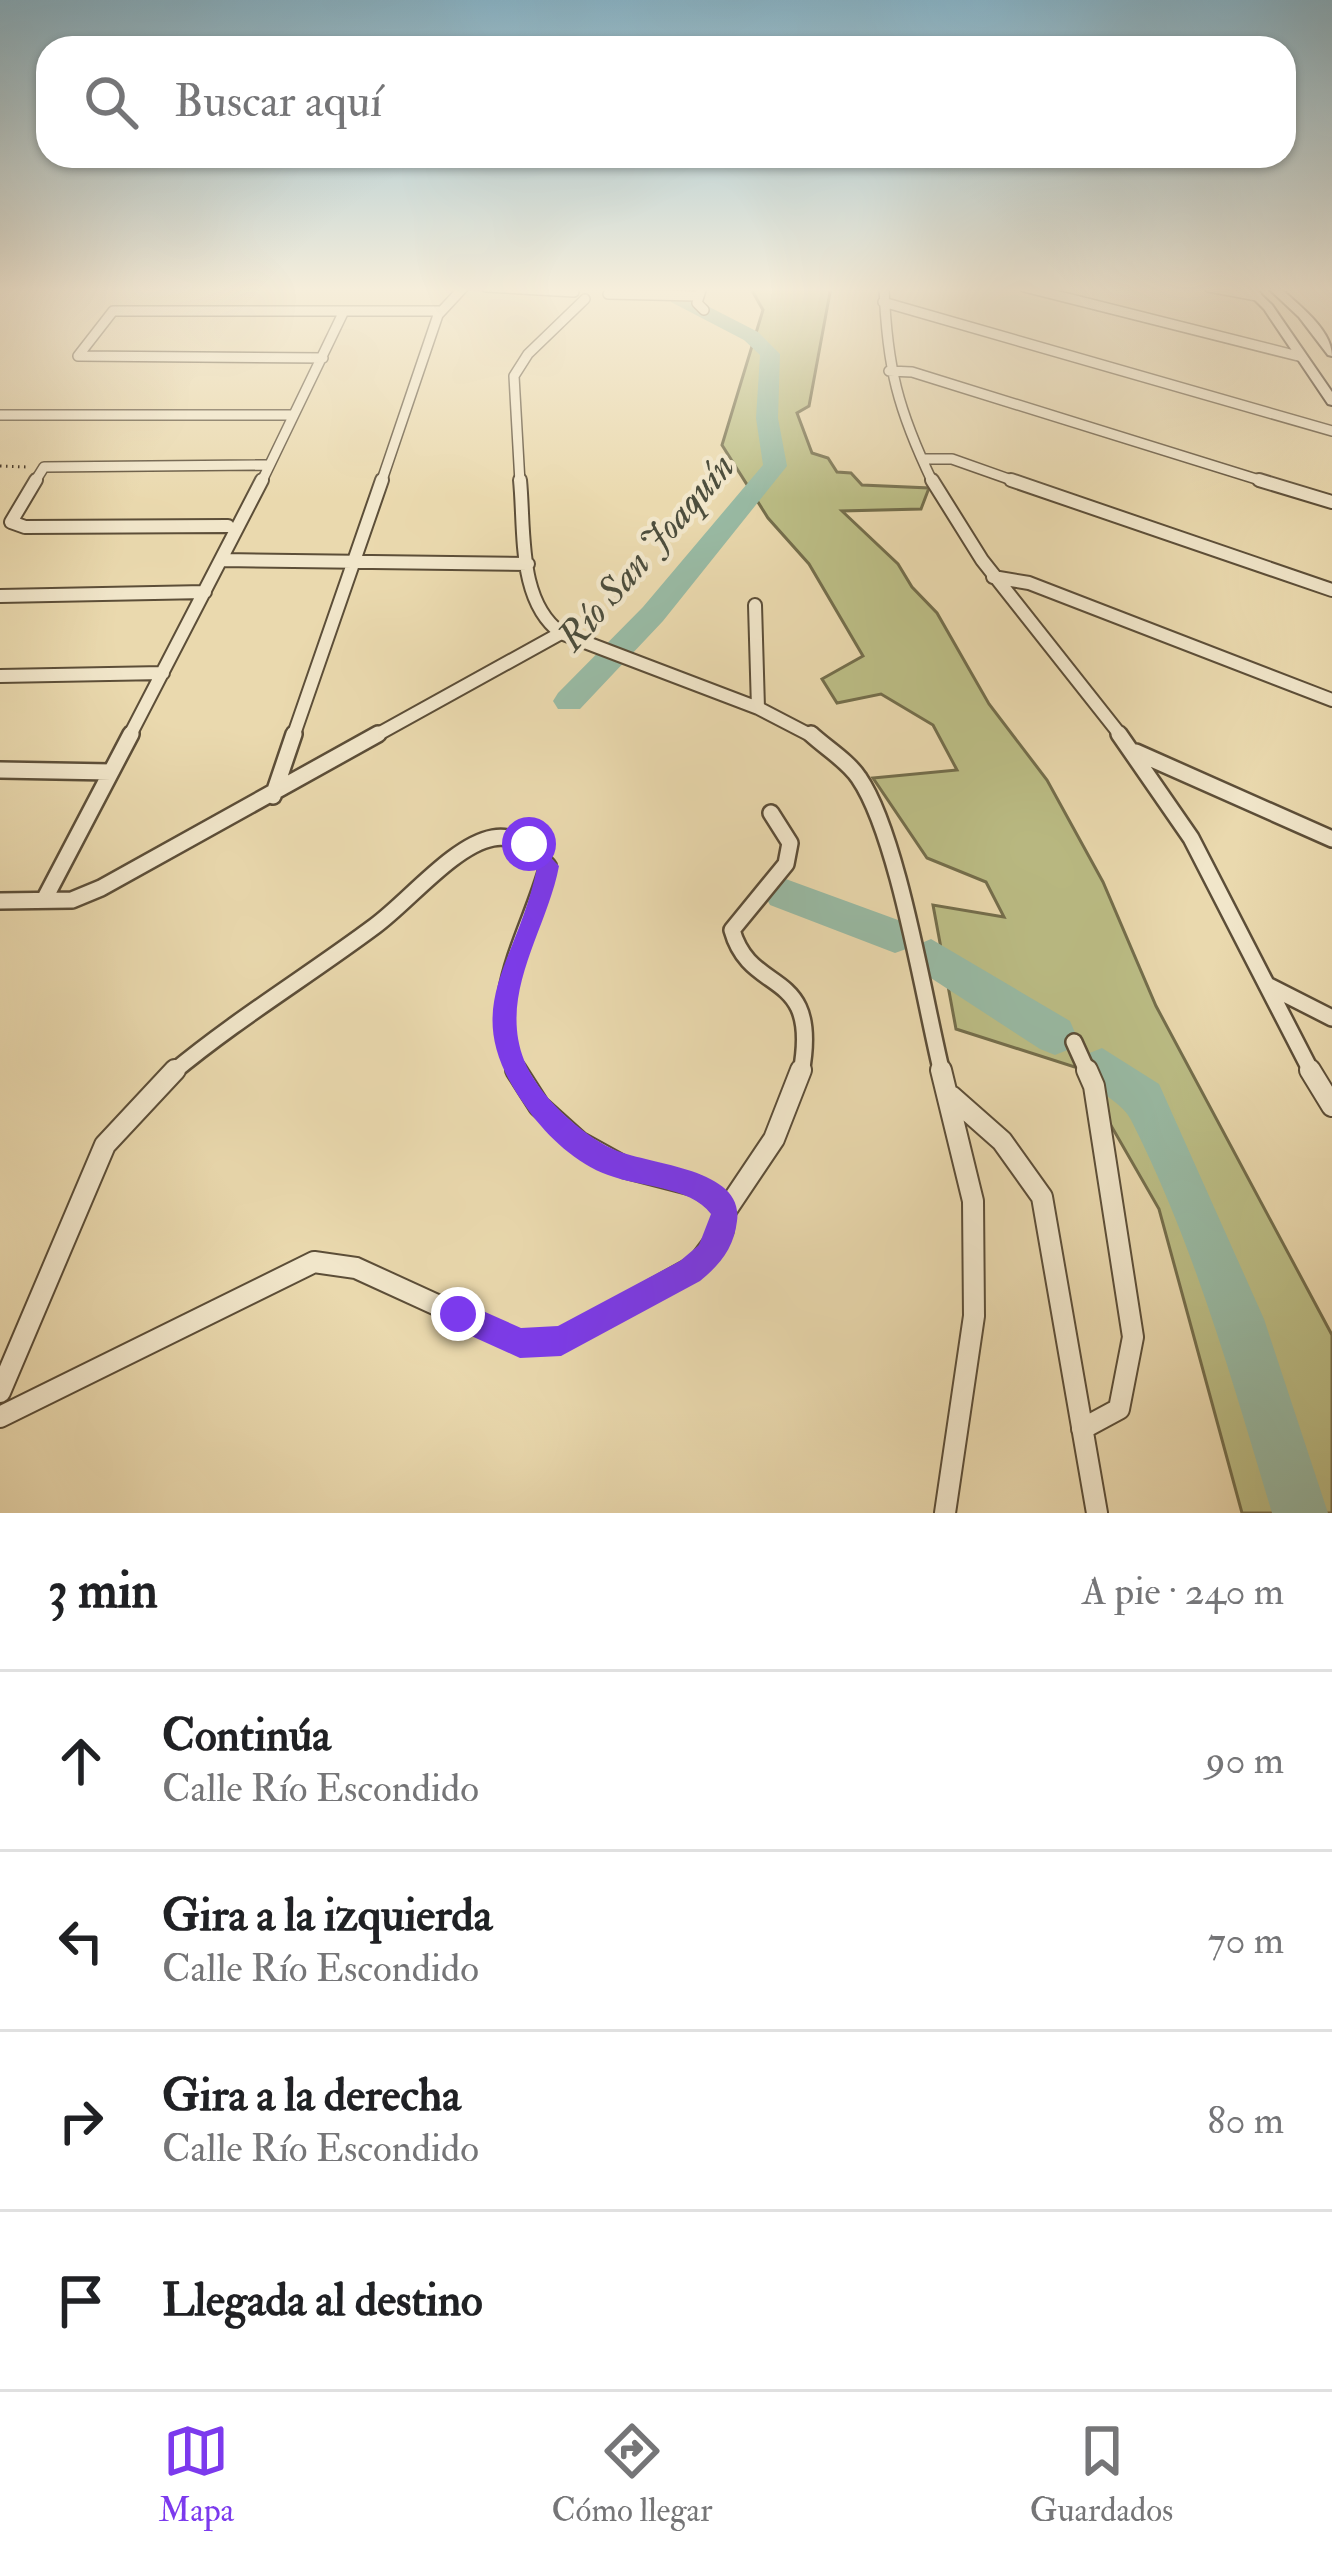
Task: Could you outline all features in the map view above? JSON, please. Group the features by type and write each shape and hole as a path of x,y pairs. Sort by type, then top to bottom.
{"main road":[{"path":"1302,358 1332,401"}],"street":[{"path":"44,900 323,358 275,358"},
{"path":"273,796 425,358"},
{"path":"526,358 514,376 516,471 535,609 560,633 758,708 808,732 858,776 892,866 974,1201 974,1316 945,1513"},
{"path":"888,358 923,459 951,516 993,577 1170,803 1332,1106"},
{"path":"1077,358 1332,431"},
{"path":"889,371 912,372 1332,502"},
{"path":"0,415 293,415"},
{"path":"923,459 952,459 1332,590"},
{"path":"227,526 25,527 11,522 44,467 268,465"},
{"path":"222,560 528,564"},
{"path":"993,577 1029,583 1332,700"},
{"path":"0,596 206,592"},
{"path":"755,605 758,708"},
{"path":"0,901 72,900 101,888 560,633"},
{"path":"0,676 163,674"},
{"path":"1132,750 1332,838"},
{"path":"0,770 111,772"},
{"path":"0,1418 314,1262 356,1268 520,1343 561,1341 690,1271 709,1256 721,1235 725,1212 771,1150 803,1059 806,1029 796,997 741,955 732,930 786,864 790,843 771,813"},
{"path":"0,1392 105,1145 130,1111 238,1023 409,901 442,868 481,842 502,836 529,844 548,866 543,892 508,982 503,1031 514,1071 546,1113 583,1147 630,1170 692,1185 717,1198 725,1212"},
{"path":"1267,985 1332,1018"},
{"path":"1074,1042 1094,1086 1133,1337 1119,1409 1082,1429"},
{"path":"951,1096 990,1124 1016,1154 1042,1197 1097,1513"}],"path":[{"path":"0,466 44,467"}],"green space":[{"path":"749,358 818,358 809,406 797,413 812,453 828,458 837,472 851,473 862,485 929,488 921,509 842,511 898,564 937,613 989,704 1047,780 1103,882 1156,1006 1332,1335 1332,1513 1242,1513 1159,1209 1078,1068 956,1029 933,905 1004,917 986,882 927,858 873,778 957,770 933,725 881,694 837,703 822,679 863,656 809,564 768,518 722,445"}],"waterway":[{"name":"Río San Joaquín","path":"569,701 653,614 775,466 767,418 770,358"},
{"name":"Río San Joaquín","path":"783,894 895,936"},
{"name":"Río San Joaquín","path":"931,957 1055,1035"},
{"name":"Río San Joaquín","path":"1102,1069 1144,1099 1239,1319 1300,1513"}],"route":[{"path":"458,1314 520,1343 561,1341 690,1271 709,1256 721,1235 725,1212 717,1198 692,1185 610,1163 583,1147 546,1113 514,1071 503,1031 508,982 543,892 548,866 529,844"}]}
